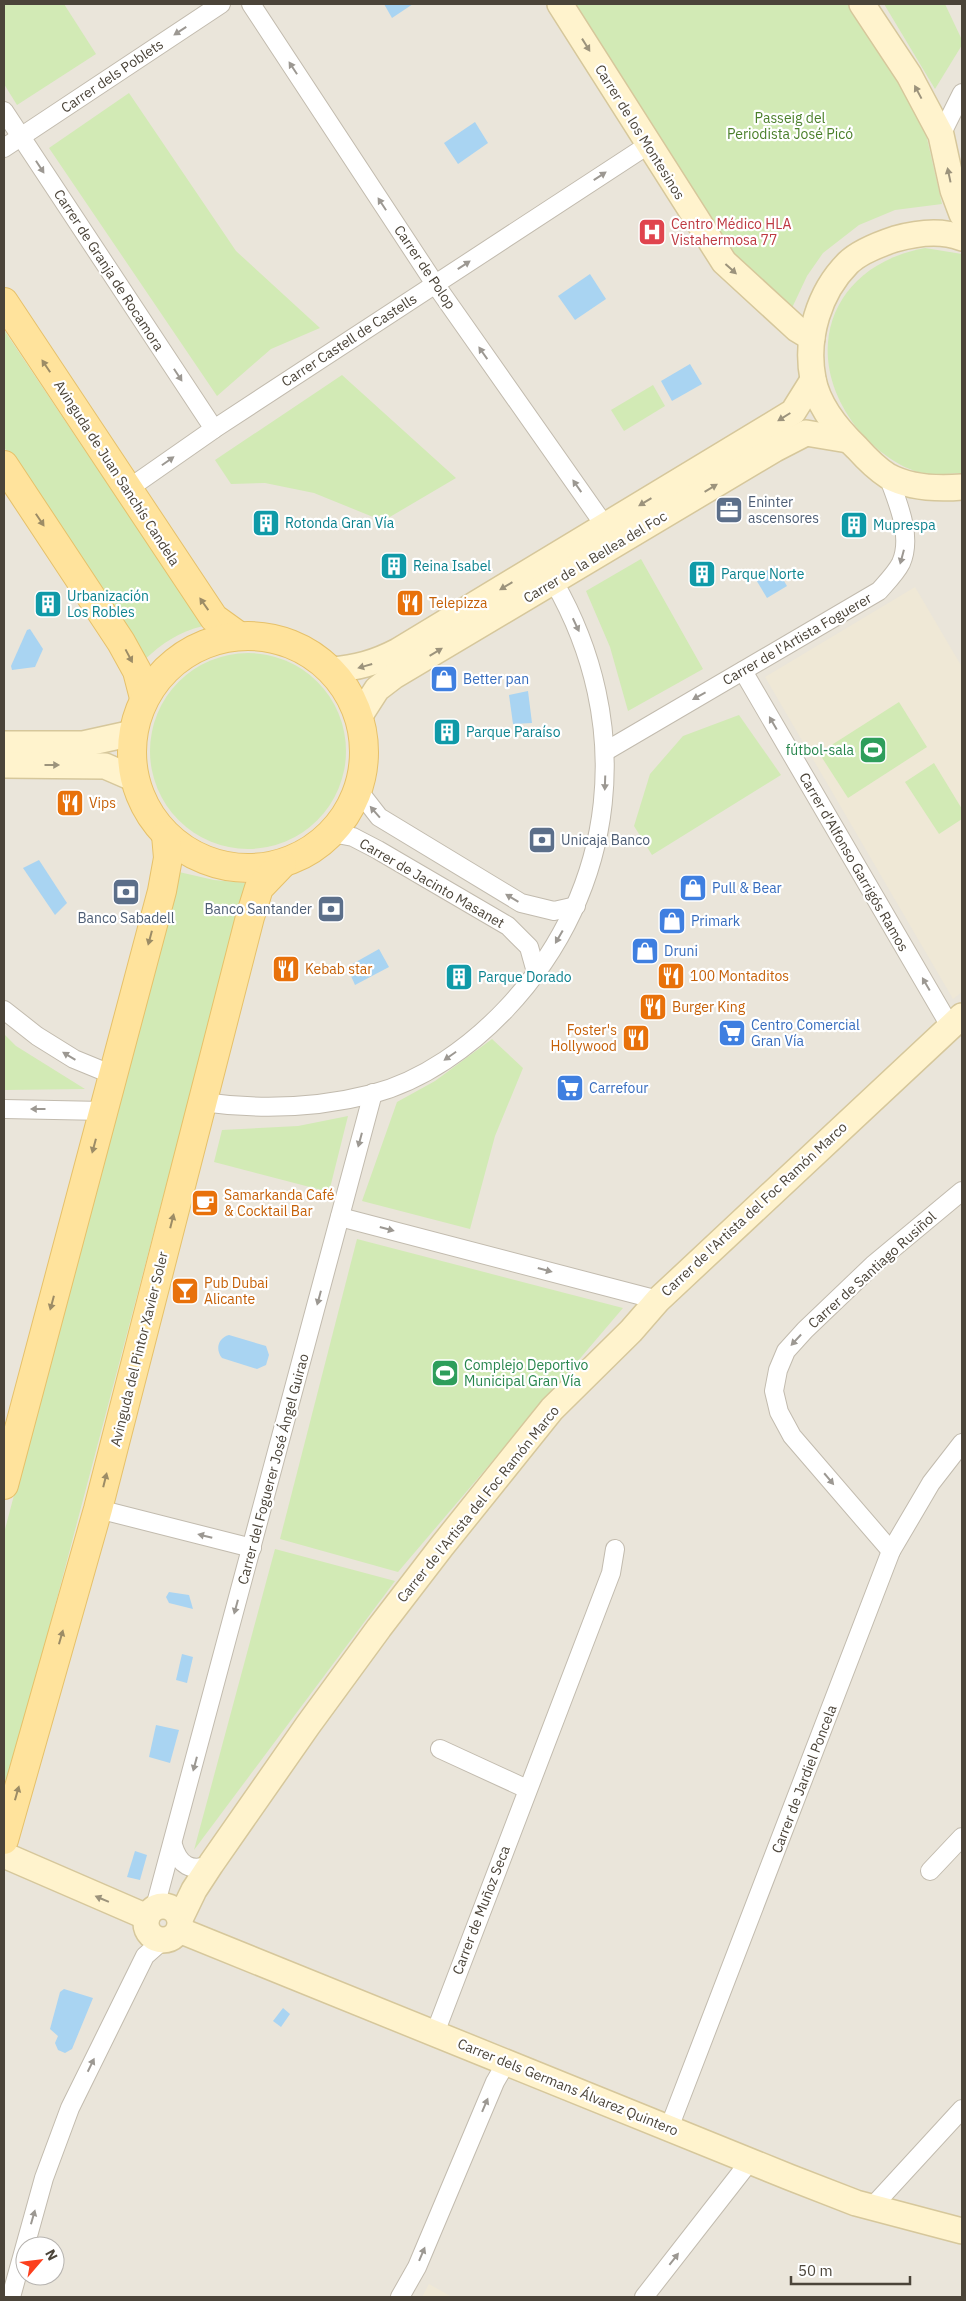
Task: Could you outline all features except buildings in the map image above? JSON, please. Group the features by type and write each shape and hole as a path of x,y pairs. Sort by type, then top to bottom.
{"main road":[{"name":"Avinguda de Juan Sanchís Candela","path":"4,302 214,618 240,636"},
{"path":"8,482 121,642 137,671 144,698"},
{"path":"240,636 260,636 292,644 316,657 331,670 348,692 359,717 364,754 358,790 347,813 332,833 300,856 282,864 257,868 231,867 213,863 180,847 166,835 146,810 135,779 133,733 144,698 159,676 178,658 207,642 240,636"},
{"path":"4,1486 162,891 168,858 166,835"},
{"name":"Avinguda del Pintor Xavier Soler","path":"4,1840 98,1509 250,916 259,888 282,864"}],"street":[{"name":"Carrer dels Poblets","path":"4,148 221,4"},
{"name":"Carrer de Polop","path":"251,4 435,284 605,526"},
{"name":"Carrer de los Montesinos","path":"560,4 724,262 797,329 812,338"},
{"path":"862,4 909,75 941,135 952,190 962,214"},
{"path":"941,135 962,93"},
{"name":"Carrer de Granja de Rocamora","path":"4,111 214,429"},
{"name":"Carrer Castell de Castells","path":"128,489 214,429 648,145"},
{"path":"962,238 954,234 913,234 880,244 849,262 827,291 814,325 812,338 813,380 832,422 848,440 888,476 922,487 962,488"},
{"name":"Carrer de la Bellea del Foc","path":"331,670 358,668 374,663 398,651 793,412 813,380"},
{"name":"Carrer de la Bellea del Foc","path":"359,717 377,689 394,676 806,433 825,434 848,440"},
{"name":"Carrer de l'Artista Foguerer","path":"606,751 879,591 900,564 904,549 902,519 888,476"},
{"path":"202,1102 230,1106 286,1107 373,1093 404,1082 438,1064 491,1025 536,972 551,951 576,906 590,868 600,830 605,791 606,751 599,697 590,659 579,630 554,582"},
{"name":"Carrer d'Alfonso Garrigós Ramos","path":"743,671 956,1021"},
{"path":"4,744 83,744 133,733"},
{"path":"4,765 105,766 135,779"},
{"name":"Carrer de Jacinto Masanet","path":"358,790 379,817 521,904 554,910 576,906"},
{"name":"Carrer de Jacinto Masanet","path":"332,833 353,837 378,850 508,926 529,947 536,972"},
{"path":"4,1010 37,1036 74,1059 113,1075"},
{"name":"Carrer de l'Artista del Foc Ramón Marco","path":"10,2297 44,2178 70,2108 145,1956 166,1920 194,1890 313,1717 442,1546 552,1410 631,1331 658,1300 956,1021"},
{"name":"Carrer del Foguerer José Ángel Guirao","path":"166,1920 173,1845 373,1093"},
{"path":"4,1109 104,1111"},
{"name":"Carrer de Santiago Rusiñol","path":"891,1551 792,1436 779,1412 774,1391 778,1370 786,1350 806,1330 873,1265 962,1191"},
{"path":"340,1217 658,1300"},
{"name":"Carrer de Jardiel Poncela","path":"669,2128 891,1551 931,1483 962,1443"},
{"path":"98,1509 252,1548"},
{"name":"Carrer de Muñoz Seca","path":"435,2032 611,1572 615,1549"},
{"path":"440,1749 527,1789"},
{"path":"930,1871 962,1836"},
{"path":"173,1845 176,1858 183,1864 195,1868 211,1864"},
{"name":"Carrer dels Germans Álvarez Quintero","path":"4,1856 166,1920 506,2063 750,2161 872,2207 962,2231"},
{"path":"400,2297 417,2267 495,2082 506,2063"},
{"path":"872,2207 962,2108"},
{"path":"644,2297 750,2161"}],"shaded area":[{"path":"4,4 962,4 962,2297 4,2297"},
{"path":"915,587 962,667 962,992 953,999 765,677"},
{"path":"429,2284 452,2297 422,2297"}],"green space":[{"path":"4,4 64,4 96,54 17,105 4,84"},
{"name":"Passeig del Periodista José Picó","path":"576,4 853,4 915,103 926,134 942,204 895,210 859,225 823,253 807,276 791,310 726,251"},
{"path":"884,4 945,4 962,40 962,45 935,89"},
{"path":"129,93 236,251 320,328 271,349 217,396 49,148"},
{"path":"925,248 962,254 961,473 937,474 913,471 880,451 860,432 841,403 830,374 828,346 833,319 845,294 865,274 892,258"},
{"path":"4,330 203,626 186,631 171,639 144,660 4,447"},
{"path":"342,375 456,478 383,521 314,493 265,483 231,484 215,460"},
{"path":"653,385 665,406 624,431 611,410"},
{"path":"641,559 703,669 628,711 610,647 586,591"},
{"path":"248,653 276,657 294,665 310,675 324,689 342,723 346,751 342,779 334,797 324,813 310,827 276,845 248,849 220,845 202,837 186,827 172,813 154,779 150,751 154,723 162,705 172,689 186,675 220,657"},
{"name":"fútbol-sala","path":"899,702 927,747 848,798 819,753"},
{"path":"739,715 781,775 652,855 634,826 650,774 683,736"},
{"path":"934,763 962,809 962,819 939,834 905,782"},
{"path":"179,872 214,880 246,883 4,1799 4,1533"},
{"path":"4,1034 16,1046 85,1089 4,1090"},
{"path":"492,1039 523,1068 495,1136 470,1229 362,1201 397,1102 435,1081"},
{"path":"348,1116 329,1192 214,1162 222,1130 298,1126"},
{"name":"Complejo Deportivo Municipal Gran Vía","path":"357,1239 623,1308 398,1572 280,1539"},
{"path":"275,1549 395,1581 194,1850"}],"water":[{"path":"384,4 413,4 392,18"},
{"path":"475,122 488,143 458,164 444,143"},
{"path":"590,274 606,299 575,320 558,296"},
{"path":"690,364 702,384 672,401 661,381"},
{"path":"775,566 787,586 767,598 755,578"},
{"path":"30,629 43,649 35,667 12,670 11,666 27,630"},
{"path":"528,691 532,723 513,724 509,695"},
{"path":"39,860 67,903 55,915 23,868"},
{"path":"379,949 389,967 355,985 347,967"},
{"path":"229,1335 266,1346 269,1355 266,1365 257,1369 222,1358 218,1348 219,1344 225,1336"},
{"path":"169,1592 189,1595 193,1609 169,1603 166,1597"},
{"path":"182,1654 193,1657 187,1683 176,1680"},
{"path":"156,1725 179,1730 170,1763 149,1757"},
{"path":"135,1851 147,1855 140,1880 127,1877"},
{"path":"64,1989 93,1998 72,2049 65,2053 58,2050 55,2043 58,2036 50,2029 60,1992"},
{"path":"283,2008 290,2014 281,2027 273,2021"}],"place":[{"name":"Centro Médico HLA Vistahermosa 77","path":"652,232"},
{"name":"Eninter ascensores","path":"729,510"},
{"name":"Rotonda Gran Vía","path":"266,523"},
{"name":"Muprespa","path":"854,525"},
{"name":"Reina Isabel","path":"394,566"},
{"name":"Parque Norte","path":"702,574"},
{"name":"Telepizza","path":"410,603"},
{"name":"Urbanización Los Robles","path":"48,604"},
{"name":"Better pan","path":"444,679"},
{"name":"Parque Paraíso","path":"447,732"},
{"name":"fútbol-sala","path":"873,750"},
{"name":"Vips","path":"70,803"},
{"name":"Unicaja Banco","path":"542,840"},
{"name":"Pull & Bear","path":"693,888"},
{"name":"Banco Sabadell","path":"126,892"},
{"name":"Banco Santander","path":"331,909"},
{"name":"Primark","path":"672,921"},
{"name":"Druni","path":"645,951"},
{"name":"Kebab star","path":"286,969"},
{"name":"100 Montaditos","path":"671,976"},
{"name":"Parque Dorado","path":"459,977"},
{"name":"Burger King","path":"653,1007"},
{"name":"Centro Comercial Gran Vía","path":"732,1033"},
{"name":"Foster's Hollywood","path":"636,1038"},
{"name":"Carrefour","path":"570,1088"},
{"name":"Samarkanda Café & Cocktail Bar","path":"205,1203"},
{"name":"Pub Dubai Alicante","path":"185,1291"},
{"name":"Complejo Deportivo Municipal Gran Vía","path":"445,1373"}]}
